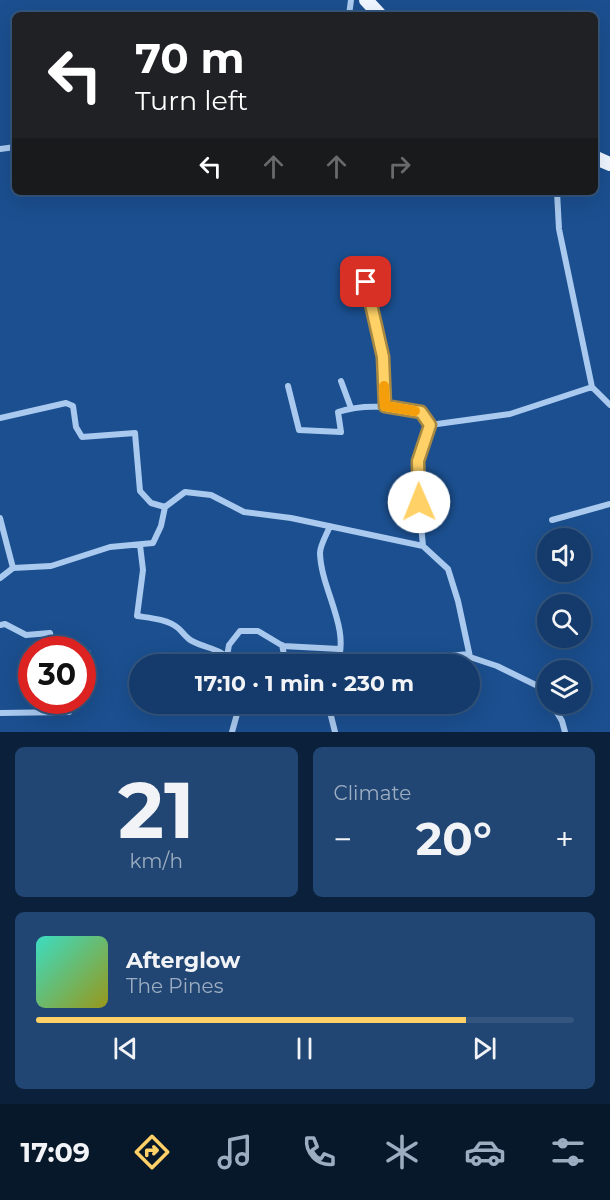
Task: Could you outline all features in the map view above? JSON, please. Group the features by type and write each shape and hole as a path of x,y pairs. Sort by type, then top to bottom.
{"main road":[{"path":"366,0 377,12"}],"street":[{"path":"557,195 559,229 592,387 610,405"},
{"path":"366,282 383,357 385,406"},
{"path":"341,381 351,408"},
{"path":"288,386 299,430 341,432 338,412 351,408 385,406 421,412 430,425"},
{"path":"430,425 510,414 592,387"},
{"path":"0,418 66,403 73,406 76,427 82,436 135,433 140,491 151,503 165,507"},
{"path":"423,546 418,461 430,425"},
{"path":"0,578 13,568 51,566 110,547 153,543 161,526 165,507 185,492 211,495 244,512 291,518 423,546 448,569 458,601 469,654"},
{"path":"552,520 610,504"},
{"path":"0,518 13,568"},
{"path":"330,526 320,551 325,579 340,629 338,654"},
{"path":"140,545 143,570 136,616 161,620 177,627 194,642 207,645 223,654"},
{"path":"0,625 5,624 26,635 50,633 51,636"},
{"path":"227,654 229,645 240,631 258,631 282,645 339,649"},
{"path":"282,645 284,654"},
{"path":"480,662 497,666 537,686"},
{"path":"0,713 18,713"},
{"path":"232,732 237,714"},
{"path":"330,714 335,732"},
{"path":"558,714 565,732"}],"slow traffic":[{"path":"384,386 385,406 415,411"}],"route":[{"path":"366,282 383,357 385,406 421,412 430,425 418,461 419,502"}]}
